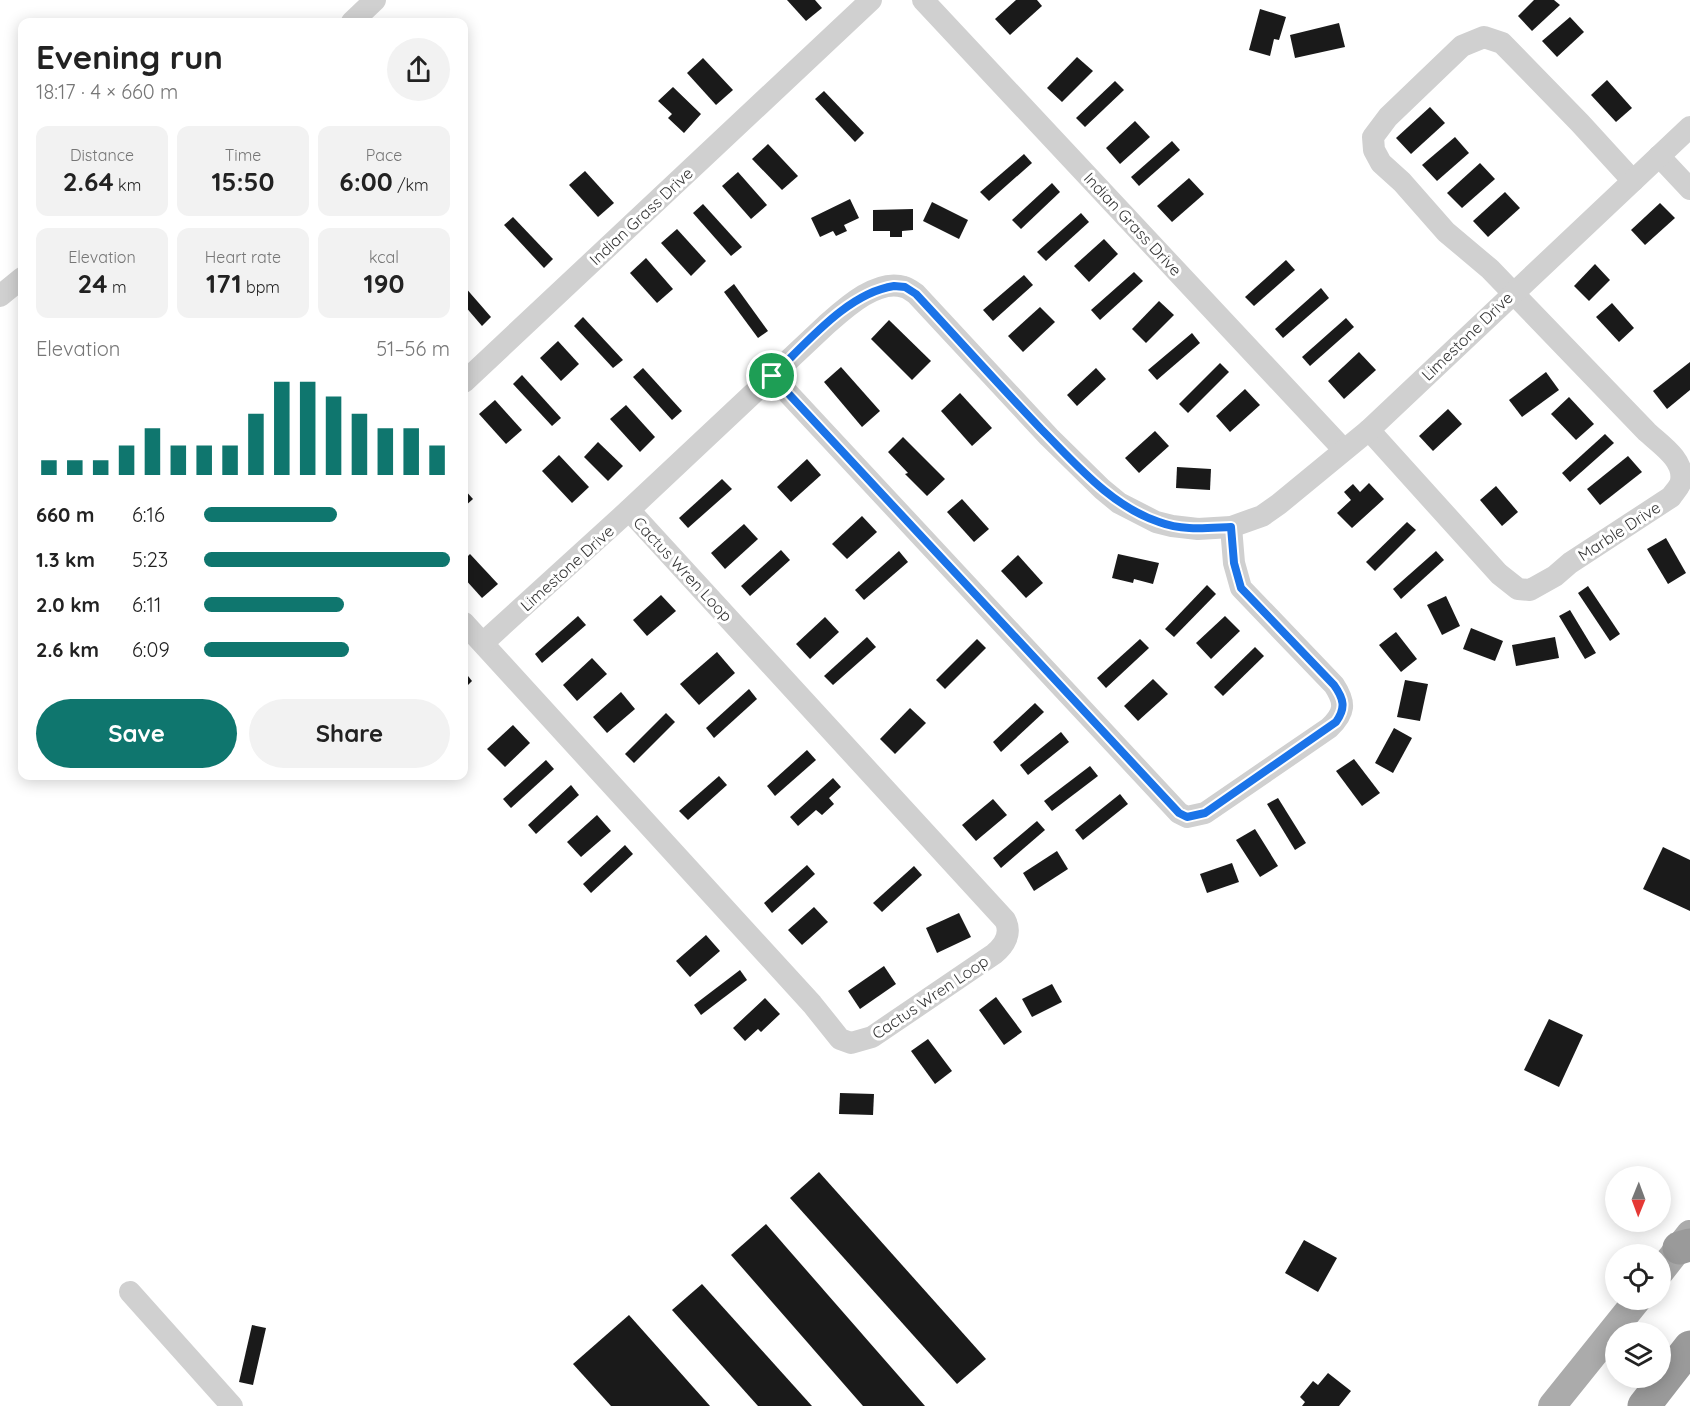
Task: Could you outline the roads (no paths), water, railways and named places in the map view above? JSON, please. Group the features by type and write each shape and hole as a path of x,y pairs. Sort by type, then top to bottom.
{"highway":[{"path":"1644,1406 1690,1347"}],"main road":[{"path":"1552,1406 1629,1310"}],"street":[{"path":"356,18 375,0"},
{"name":"Indian Grass Drive","path":"468,378 871,0"},
{"name":"Indian Grass Drive","path":"923,0 1343,449"},
{"path":"1512,293 1490,269 1446,232 1402,182 1381,163 1374,150 1373,137 1388,117 1462,46 1484,37 1502,43 1580,123 1632,181"},
{"name":"Limestone Drive","path":"483,644 826,325 853,302 869,292 882,288 905,287 916,294 1049,437 1119,503 1156,522 1198,529 1231,527 1262,516 1369,430 1690,127"},
{"path":"1659,156 1690,189"},
{"path":"0,296 18,281"},
{"name":"Marble Drive","path":"1369,430 1499,574 1518,589 1530,590 1544,583 1579,557 1671,497 1681,483 1681,475 1674,457 1512,293"},
{"path":"772,376 1179,813 1187,817 1205,813 1329,728 1342,713 1340,692 1241,588 1234,563 1231,527"},
{"name":"Cactus Wren Loop","path":"483,644 812,1004 840,1040 851,1043 872,1037 1002,948 1008,935 1008,925 1005,920 629,510"},
{"path":"468,627 483,644"},
{"path":"130,1292 232,1406"}]}
